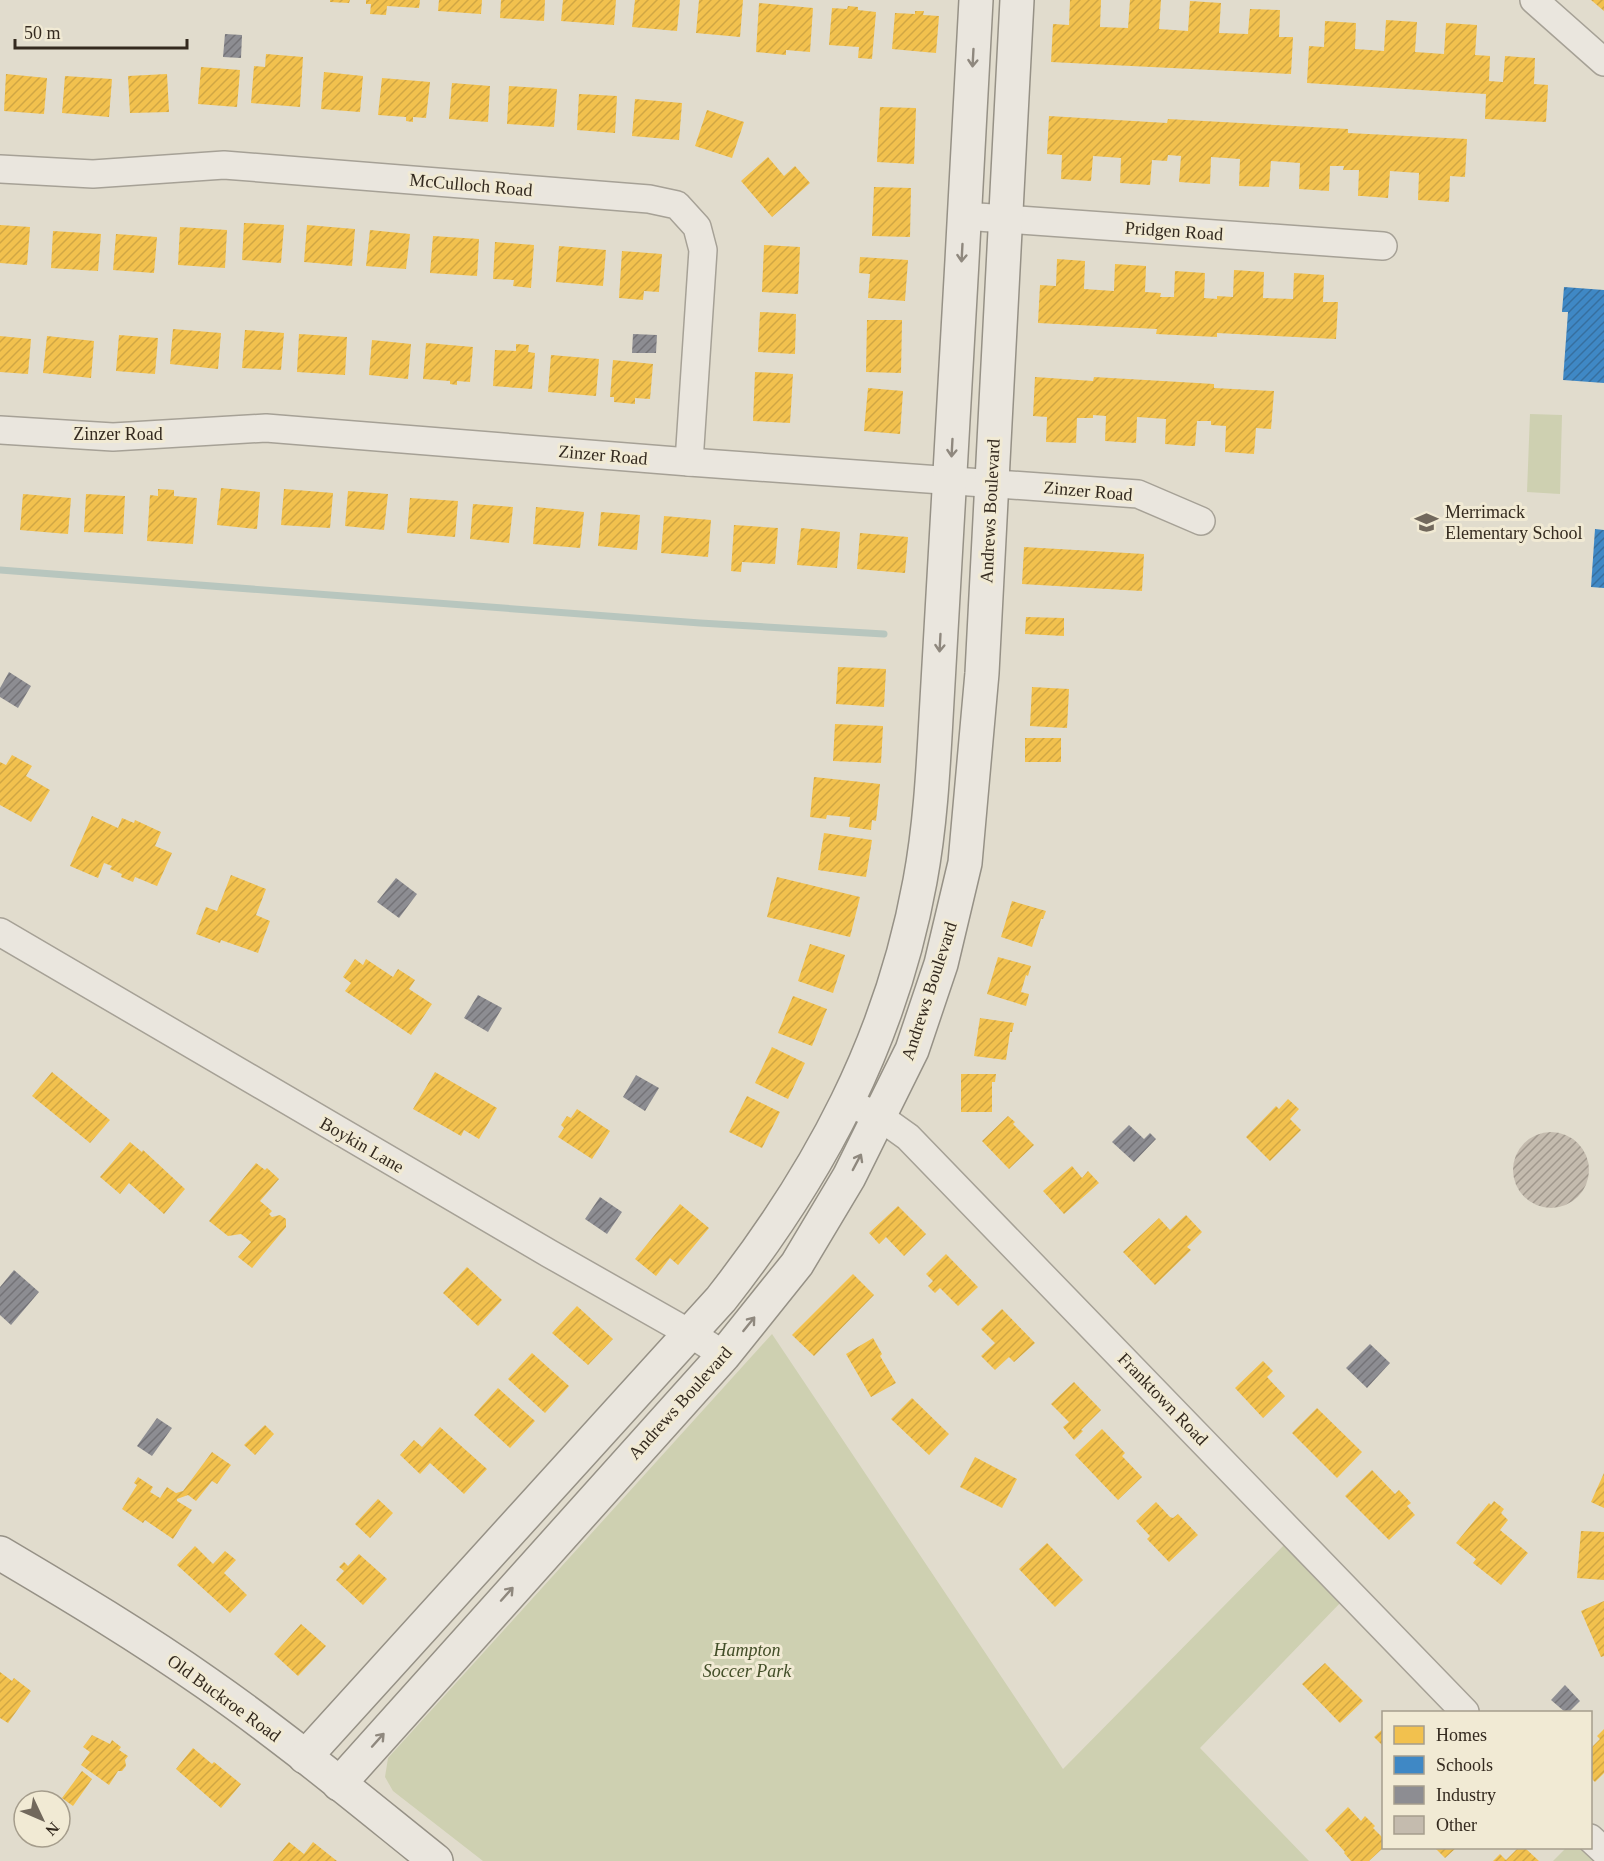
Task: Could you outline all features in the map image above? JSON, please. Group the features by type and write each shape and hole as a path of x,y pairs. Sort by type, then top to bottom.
{"street":[{"name":"Andrews Boulevard","path":"305,1757 691,1334 760,1250 833,1133 874,1043 909,934 920,880 932,779 976,0"},
{"name":"Andrews Boulevard","path":"339,1784 724,1355 797,1264 849,1177 916,1040 941,964 965,863 982,673 1017,0"},
{"path":"1534,0 1604,62"},
{"name":"McCulloch Road","path":"0,170 93,174 224,165 637,198 677,205 697,227 703,250 689,462"},
{"name":"Pridgen Road","path":"964,216 1383,246"},
{"name":"Zinzer Road","path":"0,430 113,437 266,428 689,462 1138,494 1201,520"},
{"name":"Boykin Lane","path":"0,932 724,1355"},
{"name":"Franktown Road","path":"847,1103 880,1117 908,1137 1463,1711"},
{"name":"Old Buckroe Road","path":"0,1552 112,1619 210,1685 339,1784 429,1859"},
{"path":"1592,1840 1604,1851"}],"green space":[{"path":"1530,414 1562,415 1560,494 1527,492"},
{"name":"Hampton Soccer Park","path":"772,1334 1063,1769 1287,1542 1343,1600 1200,1748 1309,1861 483,1861 393,1791 385,1777 388,1758"},
{"path":"1565,1849 1588,1849 1601,1861 1553,1861"}],"building: Homes":[{"path":"330,0 350,0 349,3 330,2"},
{"path":"366,0 420,0 419,8 387,6 386,15 370,14 371,4 366,4"},
{"path":"439,0 482,0 481,14 438,11"},
{"path":"501,0 545,0 544,21 500,18"},
{"path":"563,0 616,0 614,25 561,21"},
{"path":"635,0 680,0 677,31 632,27"},
{"path":"699,0 743,0 740,37 696,33"},
{"path":"1070,0 1101,0 1100,27 1128,28 1130,0 1161,0 1159,29 1188,31 1190,1 1221,3 1219,33 1248,34 1250,9 1280,10 1279,37 1293,37 1291,74 1051,62 1053,24 1069,25"},
{"path":"1591,0 1604,0 1604,11"},
{"path":"759,3 813,8 810,52 786,50 786,55 756,52"},
{"path":"848,6 858,7 858,10 876,12 872,59 858,58 859,47 829,45 832,8 847,9"},
{"path":"915,11 924,11 923,15 939,16 936,53 892,49 895,13 915,14"},
{"path":"1386,20 1417,22 1415,52 1444,54 1446,23 1477,25 1475,55 1490,56 1489,81 1503,82 1505,56 1535,58 1534,84 1548,85 1546,122 1485,119 1486,94 1307,83 1309,46 1324,47 1325,21 1356,23 1355,49 1384,51"},
{"path":"266,54 303,57 300,107 251,103 254,66 265,67"},
{"path":"201,67 240,70 237,107 198,104"},
{"path":"324,72 363,76 360,112 321,109"},
{"path":"6,74 47,78 44,114 4,111"},
{"path":"167,74 169,112 130,113 128,76"},
{"path":"65,76 112,79 109,117 62,113"},
{"path":"382,78 430,82 426,118 413,117 413,122 406,121 406,117 378,115"},
{"path":"452,83 490,86 488,122 449,119"},
{"path":"509,86 557,89 554,127 507,124"},
{"path":"579,94 617,96 615,133 577,130"},
{"path":"635,99 682,103 679,140 632,136"},
{"path":"880,107 916,108 914,164 877,162"},
{"path":"707,110 744,122 732,158 695,146"},
{"path":"1049,116 1167,123 1168,119 1348,129 1348,133 1467,139 1465,177 1450,176 1449,202 1418,200 1419,173 1390,171 1388,198 1358,196 1359,170 1343,170 1344,166 1330,166 1329,191 1299,189 1300,163 1271,161 1269,187 1239,186 1240,159 1211,157 1210,184 1179,182 1181,156 1168,155 1167,161 1152,160 1150,185 1120,183 1121,158 1093,156 1091,181 1061,179 1062,155 1047,154"},
{"path":"768,157 784,176 795,166 810,183 772,217 741,181"},
{"path":"874,187 911,188 910,237 872,236"},
{"path":"244,223 284,225 281,263 242,260"},
{"path":"0,225 30,227 27,265 0,263"},
{"path":"307,225 355,229 352,266 304,262"},
{"path":"180,227 227,230 225,268 178,265"},
{"path":"370,230 410,234 406,269 366,266"},
{"path":"53,231 101,234 98,271 51,268"},
{"path":"116,234 157,237 154,273 113,270"},
{"path":"433,236 479,239 477,276 430,273"},
{"path":"495,242 534,245 531,288 513,286 514,280 493,279"},
{"path":"764,245 800,247 798,294 762,292"},
{"path":"559,246 606,250 603,286 556,282"},
{"path":"622,251 662,254 659,292 644,291 643,300 619,298"},
{"path":"860,257 908,260 905,301 868,298 870,274 859,273"},
{"path":"1057,259 1085,261 1084,289 1114,291 1115,264 1146,266 1145,292 1161,293 1160,297 1174,297 1175,271 1205,273 1204,298 1217,299 1217,296 1233,297 1234,270 1264,272 1263,298 1293,299 1294,273 1324,275 1323,302 1338,302 1336,339 1217,333 1217,337 1156,334 1157,329 1038,323 1040,285 1056,286"},
{"path":"760,312 796,314 795,354 758,352"},
{"path":"867,320 902,320 901,373 866,372"},
{"path":"173,329 221,333 218,369 170,364"},
{"path":"245,330 284,333 281,370 242,368"},
{"path":"299,334 347,337 345,375 297,372"},
{"path":"119,335 158,338 155,374 116,371"},
{"path":"0,336 31,339 28,374 0,372"},
{"path":"47,336 94,341 91,378 43,373"},
{"path":"372,340 411,344 408,379 369,375"},
{"path":"426,343 473,347 470,382 457,381 457,385 450,384 450,381 423,379"},
{"path":"516,344 529,345 528,352 535,353 532,389 493,386 495,350 516,351"},
{"path":"551,355 599,359 596,396 548,392"},
{"path":"613,360 653,364 650,399 635,398 635,404 614,402 614,397 610,397"},
{"path":"755,372 793,374 790,423 753,421"},
{"path":"1035,377 1093,381 1094,377 1214,384 1214,388 1274,391 1271,429 1256,428 1254,454 1225,452 1226,426 1211,425 1211,421 1197,421 1195,446 1190,446 1165,444 1166,419 1137,417 1136,443 1105,441 1106,416 1093,415 1093,418 1077,418 1076,443 1046,442 1047,417 1033,416"},
{"path":"868,388 903,391 900,434 864,431"},
{"path":"221,488 260,492 257,529 217,525"},
{"path":"158,489 174,490 174,496 197,498 193,544 147,541 150,495 158,496"},
{"path":"284,489 333,493 330,528 281,525"},
{"path":"348,491 388,494 384,530 345,526"},
{"path":"23,494 71,498 68,534 20,530"},
{"path":"86,494 125,496 123,534 84,532"},
{"path":"410,498 458,501 455,537 407,533"},
{"path":"473,504 513,507 509,543 470,539"},
{"path":"536,507 584,512 580,548 533,544"},
{"path":"601,512 640,515 637,550 598,546"},
{"path":"664,516 711,520 708,557 661,553"},
{"path":"734,525 778,528 775,564 742,562 741,572 731,571"},
{"path":"801,528 840,532 837,568 797,565"},
{"path":"860,533 908,537 905,573 857,569"},
{"path":"1024,547 1144,554 1142,591 1022,584"},
{"path":"1026,617 1064,618 1064,636 1025,634"},
{"path":"838,667 886,669 884,707 836,704"},
{"path":"1032,687 1069,689 1067,728 1030,726"},
{"path":"835,724 883,726 881,763 833,761"},
{"path":"1025,738 1061,738 1061,762 1025,762"},
{"path":"12,755 32,766 26,776 50,790 31,822 0,805 0,762 6,765"},
{"path":"814,777 880,784 876,821 872,820 871,830 849,827 850,817 827,815 826,819 810,817"},
{"path":"92,816 118,828 122,818 134,823 135,820 161,832 155,846 172,853 157,886 135,877 133,882 121,877 122,874 110,869 112,866 104,863 98,878 70,866"},
{"path":"824,833 872,840 866,877 818,870"},
{"path":"231,875 266,889 256,915 270,921 258,953 196,934 206,907 217,911"},
{"path":"777,877 860,897 850,937 767,917"},
{"path":"1012,901 1046,911 1032,947 1001,937"},
{"path":"810,944 845,955 833,993 798,981"},
{"path":"998,957 1031,966 1021,992 1029,994 1026,1006 987,994"},
{"path":"355,959 363,965 366,959 393,977 398,969 415,980 409,989 432,1004 411,1035 345,991 351,983 343,977"},
{"path":"793,996 827,1009 812,1046 778,1033"},
{"path":"980,1018 1014,1023 1012,1032 1010,1032 1006,1060 974,1056"},
{"path":"772,1047 805,1063 788,1099 755,1083"},
{"path":"52,1072 110,1120 90,1143 32,1096"},
{"path":"435,1072 497,1108 479,1139 464,1130 461,1136 413,1109"},
{"path":"961,1074 996,1074 995,1082 992,1082 992,1112 961,1112"},
{"path":"747,1096 780,1112 762,1148 729,1132"},
{"path":"1288,1099 1299,1109 1290,1119 1301,1130 1270,1161 1246,1137 1276,1106 1279,1109"},
{"path":"577,1109 610,1131 592,1159 558,1137 564,1128 561,1125 567,1116 571,1118"},
{"path":"1008,1116 1034,1145 1009,1169 982,1141"},
{"path":"130,1142 142,1152 143,1150 185,1189 164,1214 129,1183 120,1194 100,1177"},
{"path":"256,1163 265,1170 267,1168 279,1179 260,1201 272,1211 269,1214 272,1217 280,1215 286,1219 286,1227 252,1268 238,1257 251,1242 241,1234 228,1236 209,1221"},
{"path":"1072,1166 1082,1178 1088,1171 1099,1183 1064,1214 1043,1191"},
{"path":"680,1204 709,1228 678,1265 670,1258 656,1276 635,1259"},
{"path":"898,1206 926,1234 904,1256 886,1237 879,1244 869,1233"},
{"path":"1186,1215 1202,1232 1187,1247 1191,1250 1155,1285 1123,1252 1159,1218 1170,1230"},
{"path":"946,1254 978,1287 958,1306 940,1288 935,1293 928,1286 933,1281 926,1274"},
{"path":"467,1267 502,1300 478,1326 443,1293"},
{"path":"853,1274 874,1295 814,1356 792,1335"},
{"path":"577,1306 613,1339 588,1365 552,1333"},
{"path":"1002,1309 1035,1343 1014,1362 1009,1357 995,1370 981,1356 995,1343 981,1329"},
{"path":"873,1338 882,1354 880,1356 896,1383 871,1397 846,1354"},
{"path":"532,1353 569,1386 545,1413 508,1379"},
{"path":"1263,1361 1273,1371 1267,1377 1285,1396 1263,1418 1235,1388"},
{"path":"1074,1382 1101,1410 1074,1440 1063,1427 1069,1422 1051,1404"},
{"path":"498,1388 535,1421 510,1448 474,1415"},
{"path":"912,1398 949,1434 929,1455 891,1419"},
{"path":"1317,1408 1362,1452 1337,1478 1292,1433"},
{"path":"265,1425 274,1434 255,1455 244,1445"},
{"path":"440,1427 487,1469 464,1494 430,1463 420,1474 400,1455 414,1440 422,1447"},
{"path":"1102,1429 1125,1453 1122,1456 1142,1477 1118,1500 1075,1455"},
{"path":"212,1452 231,1465 217,1484 212,1481 196,1501 188,1495 177,1499 192,1510 173,1539 145,1520 143,1523 122,1509 137,1485 134,1483 138,1477 153,1487 150,1492 160,1498 167,1487 176,1493 183,1491"},
{"path":"975,1457 1017,1479 1002,1508 960,1487"},
{"path":"1372,1470 1395,1494 1399,1490 1411,1503 1407,1506 1415,1515 1389,1540 1345,1496"},
{"path":"1604,1473 1604,1508 1591,1502"},
{"path":"378,1499 393,1513 370,1538 355,1524"},
{"path":"1494,1501 1504,1509 1501,1513 1508,1520 1500,1530 1528,1553 1501,1585 1473,1563 1476,1559 1456,1543 1489,1503 1491,1505"},
{"path":"1156,1502 1170,1517 1173,1518 1178,1514 1198,1535 1169,1562 1147,1539 1150,1536 1136,1521"},
{"path":"1581,1531 1604,1532 1604,1580 1577,1578"},
{"path":"1047,1543 1083,1580 1055,1607 1019,1569"},
{"path":"195,1546 213,1564 225,1551 236,1560 224,1573 247,1595 230,1613 177,1565"},
{"path":"359,1554 387,1579 363,1605 336,1580 344,1571 339,1567 344,1562 348,1566"},
{"path":"1604,1601 1604,1656 1601,1657 1581,1611"},
{"path":"301,1624 326,1646 298,1676 274,1654"},
{"path":"1325,1663 1363,1701 1340,1723 1302,1684"},
{"path":"0,1672 12,1681 14,1678 31,1691 8,1723 0,1718"},
{"path":"1604,1729 1604,1773 1595,1782 1592,1779 1592,1747 1600,1739 1597,1736"},
{"path":"1382,1730 1382,1745 1374,1737"},
{"path":"92,1735 110,1744 112,1740 121,1747 119,1750 128,1756 125,1760 126,1766 122,1771 118,1771 109,1785 81,1765 90,1752 83,1747"},
{"path":"193,1748 241,1784 221,1808 176,1769"},
{"path":"82,1771 92,1779 73,1806 72,1789 69,1789"},
{"path":"1348,1807 1361,1821 1365,1816 1375,1826 1373,1828 1382,1837 1382,1849 1369,1861 1351,1861 1325,1830"},
{"path":"289,1842 304,1854 313,1842 337,1861 273,1861"},
{"path":"1436,1849 1455,1849 1445,1858"},
{"path":"1517,1849 1526,1849 1539,1861 1493,1861 1500,1854 1506,1860"}],"building: Schools":[{"path":"1564,287 1604,290 1604,383 1563,380 1568,312 1562,312"},
{"path":"1595,529 1604,530 1604,588 1591,587"}],"building: Industry":[{"path":"225,34 242,35 241,58 223,57"},
{"path":"633,334 657,335 656,353 632,353"},
{"path":"9,672 31,686 18,708 0,697 0,688"},
{"path":"396,878 417,894 399,918 377,902"},
{"path":"478,995 502,1008 488,1032 464,1018"},
{"path":"636,1075 659,1088 645,1111 623,1097"},
{"path":"1129,1125 1144,1139 1150,1133 1156,1139 1134,1162 1112,1142"},
{"path":"600,1197 622,1212 607,1234 585,1219"},
{"path":"14,1270 39,1292 11,1325 0,1315 0,1287"},
{"path":"1370,1344 1390,1363 1367,1388 1346,1368"},
{"path":"157,1418 172,1428 152,1456 137,1446"},
{"path":"1565,1685 1580,1701 1570,1711 1564,1711 1551,1700"}],"building: Other":[{"path":"1544,1132 1558,1132 1572,1138 1583,1149 1589,1163 1586,1185 1578,1197 1558,1208 1544,1208 1530,1202 1519,1191 1513,1177 1513,1163 1519,1149 1530,1138"}],"waterway":[{"path":"0,570 700,623 884,634"}],"place":[{"name":"Merrimack Elementary School","path":"1427,522"}]}
